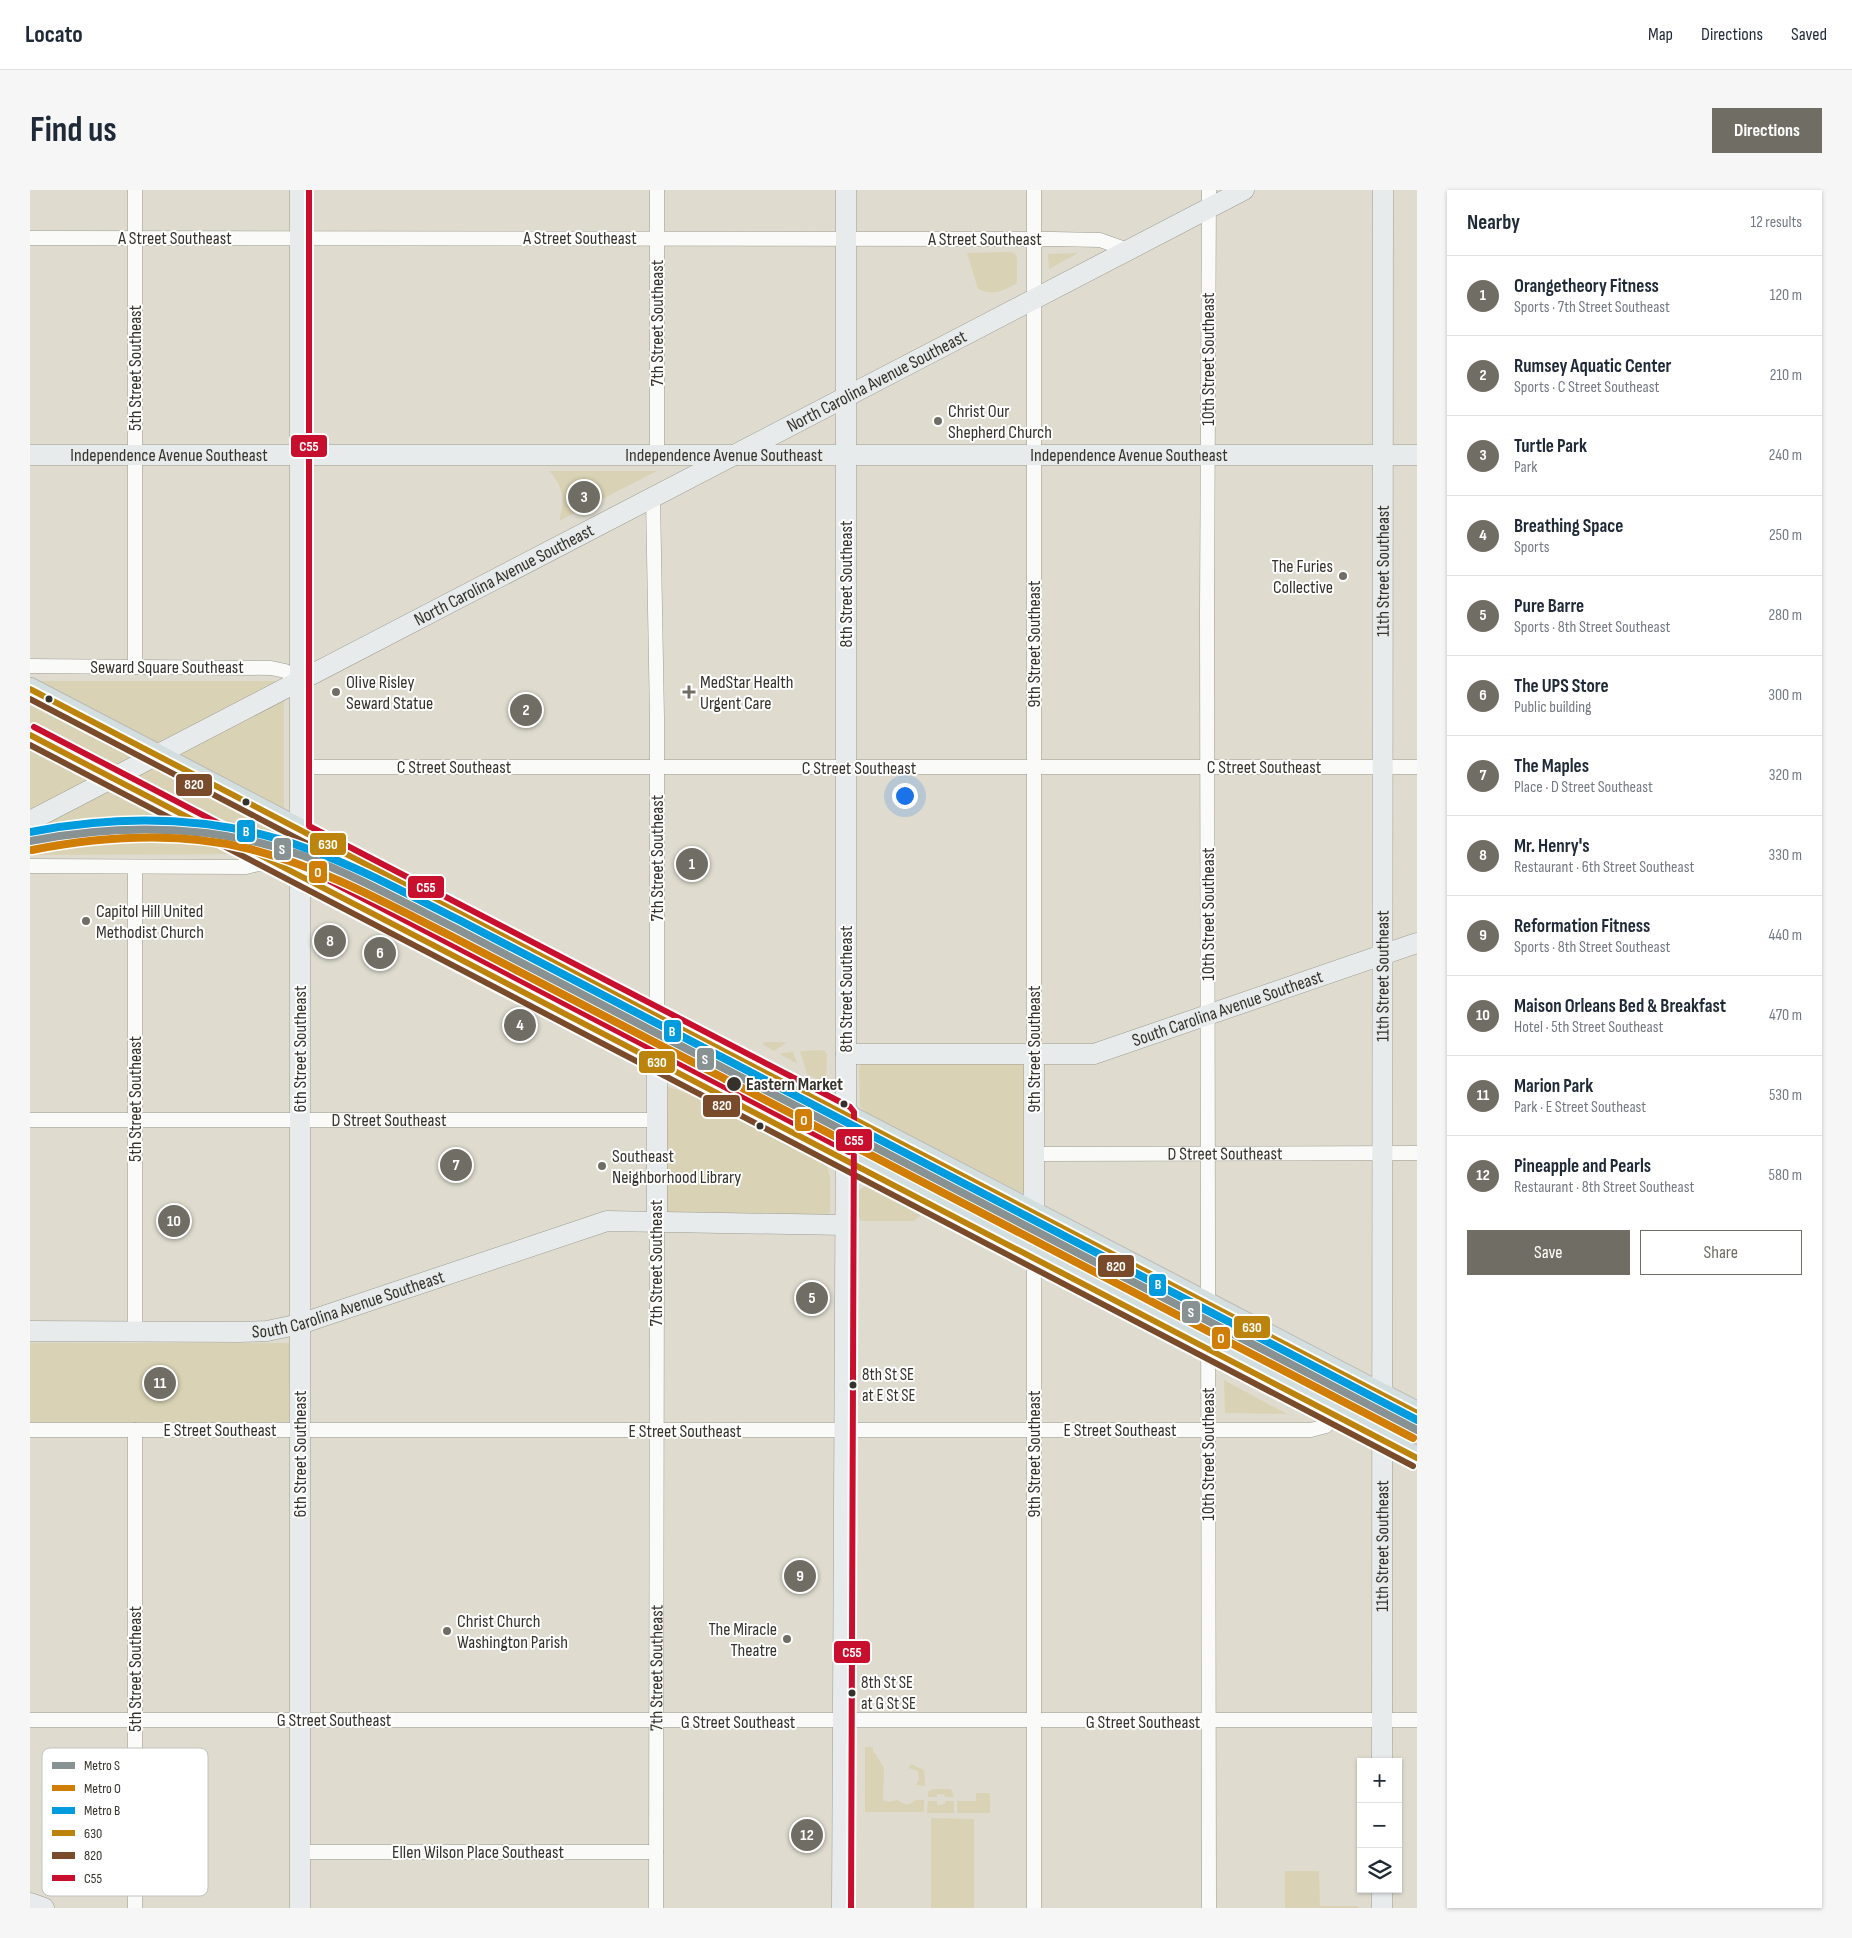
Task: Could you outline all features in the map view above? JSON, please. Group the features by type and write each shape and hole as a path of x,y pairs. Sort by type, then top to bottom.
{"main road":[{"name":"6th Street Southeast","path":"300,190 300,1908"},
{"name":"8th Street Southeast","path":"842,1908 846,1115 846,190"},
{"name":"North Carolina Avenue Southeast","path":"30,821 1128,250 1209,199 1244,190"},
{"name":"11th Street Southeast","path":"1382,1758 1383,190"},
{"name":"Independence Avenue Southeast","path":"30,455 846,454 1417,456"},
{"path":"30,689 1417,1414"},
{"path":"30,734 1417,1458"},
{"path":"250,849 286,839 300,830"},
{"name":"South Carolina Avenue Southeast","path":"1034,1054 1094,1054 1417,943"},
{"name":"7th Street Southeast","path":"657,1016 657,1222"},
{"path":"846,1054 1034,1054"},
{"name":"9th Street Southeast","path":"1034,1054 1034,1258"},
{"name":"South Carolina Avenue Southeast","path":"30,1331 267,1331 300,1324 607,1221 657,1222"},
{"path":"657,1222 844,1224"},
{"path":"1382,1893 1382,1908"},
{"path":"30,1903 44,1908"}],"street":[{"name":"5th Street Southeast","path":"134,190 135,667"},
{"name":"7th Street Southeast","path":"657,190 657,455"},
{"name":"9th Street Southeast","path":"1034,190 1034,1054"},
{"name":"10th Street Southeast","path":"1209,199 1209,1908"},
{"name":"A Street Southeast","path":"30,238 1034,239 1100,240 1128,250"},
{"name":"7th Street Southeast","path":"654,498 657,1016"},
{"name":"Seward Square Southeast","path":"30,666 271,668 285,671 300,680"},
{"name":"C Street Southeast","path":"300,767 1417,767"},
{"path":"30,866 246,867 271,860"},
{"name":"5th Street Southeast","path":"135,867 135,1331"},
{"name":"D Street Southeast","path":"30,1120 656,1120"},
{"name":"D Street Southeast","path":"1034,1154 1417,1153"},
{"name":"7th Street Southeast","path":"656,1908 657,1222"},
{"name":"9th Street Southeast","path":"1034,1258 1034,1908"},
{"name":"E Street Southeast","path":"30,1430 1311,1430 1326,1426 1336,1415"},
{"name":"5th Street Southeast","path":"135,1430 135,1748"},
{"name":"G Street Southeast","path":"30,1720 656,1722 1417,1720"},
{"name":"Ellen Wilson Place Southeast","path":"300,1852 656,1852"}],"shaded area":[{"path":"1011,252 1017,258 1017,283 998,292 978,289 967,253"},
{"path":"1078,253 1049,269 1048,254"},
{"path":"549,471 657,471 559,521 562,494 558,482"},
{"path":"30,681 284,681 284,854 30,855"},
{"path":"319,851 637,1017 637,1043 319,877"},
{"path":"676,1037 821,1113 820,1139 676,1064"},
{"path":"764,1042 786,1043 774,1051 762,1044"},
{"path":"824,1050 827,1054 826,1084 807,1074 800,1051"},
{"path":"793,1052 797,1064 780,1054 782,1053"},
{"path":"1018,1061 1023,1065 1025,1072 1025,1191 1022,1193 868,1114 860,1106 859,1068 862,1062"},
{"path":"668,1087 688,1093 827,1166 830,1177 830,1212 827,1215 666,1213"},
{"path":"866,1136 1018,1215 1018,1242 866,1163"},
{"path":"866,1186 920,1215 919,1217 914,1221 861,1221 858,1216 858,1191"},
{"path":"1049,1232 1194,1307 1192,1333 1050,1259"},
{"path":"1224,1323 1358,1393 1358,1419 1223,1349"},
{"path":"30,1343 289,1343 289,1422 30,1422"},
{"path":"1224,1380 1287,1414 1225,1413"},
{"path":"1406,1418 1417,1423 1417,1450 1406,1445"},
{"path":"865,1747 873,1747 873,1753 875,1753 884,1768 883,1800 889,1802 897,1800 907,1805 916,1800 924,1800 924,1812 865,1812"},
{"path":"911,1764 924,1770 925,1786 916,1785 919,1779 918,1771 909,1768"},
{"path":"933,1789 951,1789 954,1797 945,1797 944,1794 937,1794 937,1797 928,1797 928,1792"},
{"path":"976,1793 990,1793 990,1813 957,1813 957,1801 976,1801"},
{"path":"928,1801 937,1801 937,1805 945,1804 945,1801 954,1801 954,1813 927,1813"},
{"path":"931,1818 974,1819 974,1908 931,1908"},
{"path":"1285,1871 1319,1871 1320,1906 1358,1906 1358,1908 1285,1908"}],"metro line":[{"name":"B","path":"30,832 100,822 170,821 239,829 274,838 327,856 459,920 1417,1420"},
{"name":"S","path":"30,841 99,831 134,829 202,832 270,845 304,856 342,872 455,928 1417,1430"},
{"name":"O","path":"32,850 86,841 141,837 196,840 250,849 328,876 451,936 1413,1438"}],"transit line":[{"name":"C55","path":"309,190 309,826 850,1107 854,1112 851,1908"},
{"name":"630","path":"30,689 1417,1413"},
{"name":"820","path":"30,699 1413,1421"},
{"name":"C55","path":"34,727 849,1152"},
{"name":"630","path":"30,735 1417,1458"},
{"name":"820","path":"30,745 1413,1466"}],"place":[{"name":"Christ Our Shepherd Church","path":"938,421"},
{"name":"Turtle Park","path":"584,497"},
{"name":"The Furies Collective","path":"1343,576"},
{"name":"Olive Risley Seward Statue","path":"336,692"},
{"name":"MedStar Health Urgent Care","path":"689,692"},
{"name":"Rumsey Aquatic Center","path":"526,710"},
{"name":"Orangetheory Fitness","path":"692,864"},
{"name":"Capitol Hill United Methodist Church","path":"86,921"},
{"name":"Mr. Henry's","path":"330,941"},
{"name":"The UPS Store","path":"380,953"},
{"name":"Breathing Space","path":"520,1025"},
{"name":"Eastern Market","path":"734,1084"},
{"name":"The Maples","path":"456,1165"},
{"name":"Southeast Neighborhood Library","path":"602,1166"},
{"name":"Maison Orleans Bed & Breakfast","path":"174,1221"},
{"name":"Pure Barre","path":"812,1298"},
{"name":"Marion Park","path":"160,1383"},
{"name":"8th St SE at E St SE","path":"853,1385"},
{"name":"Reformation Fitness","path":"800,1576"},
{"name":"Christ Church Washington Parish","path":"447,1631"},
{"name":"The Miracle Theatre","path":"787,1639"},
{"name":"8th St SE at G St SE","path":"852,1693"},
{"name":"Pineapple and Pearls","path":"807,1835"}]}
